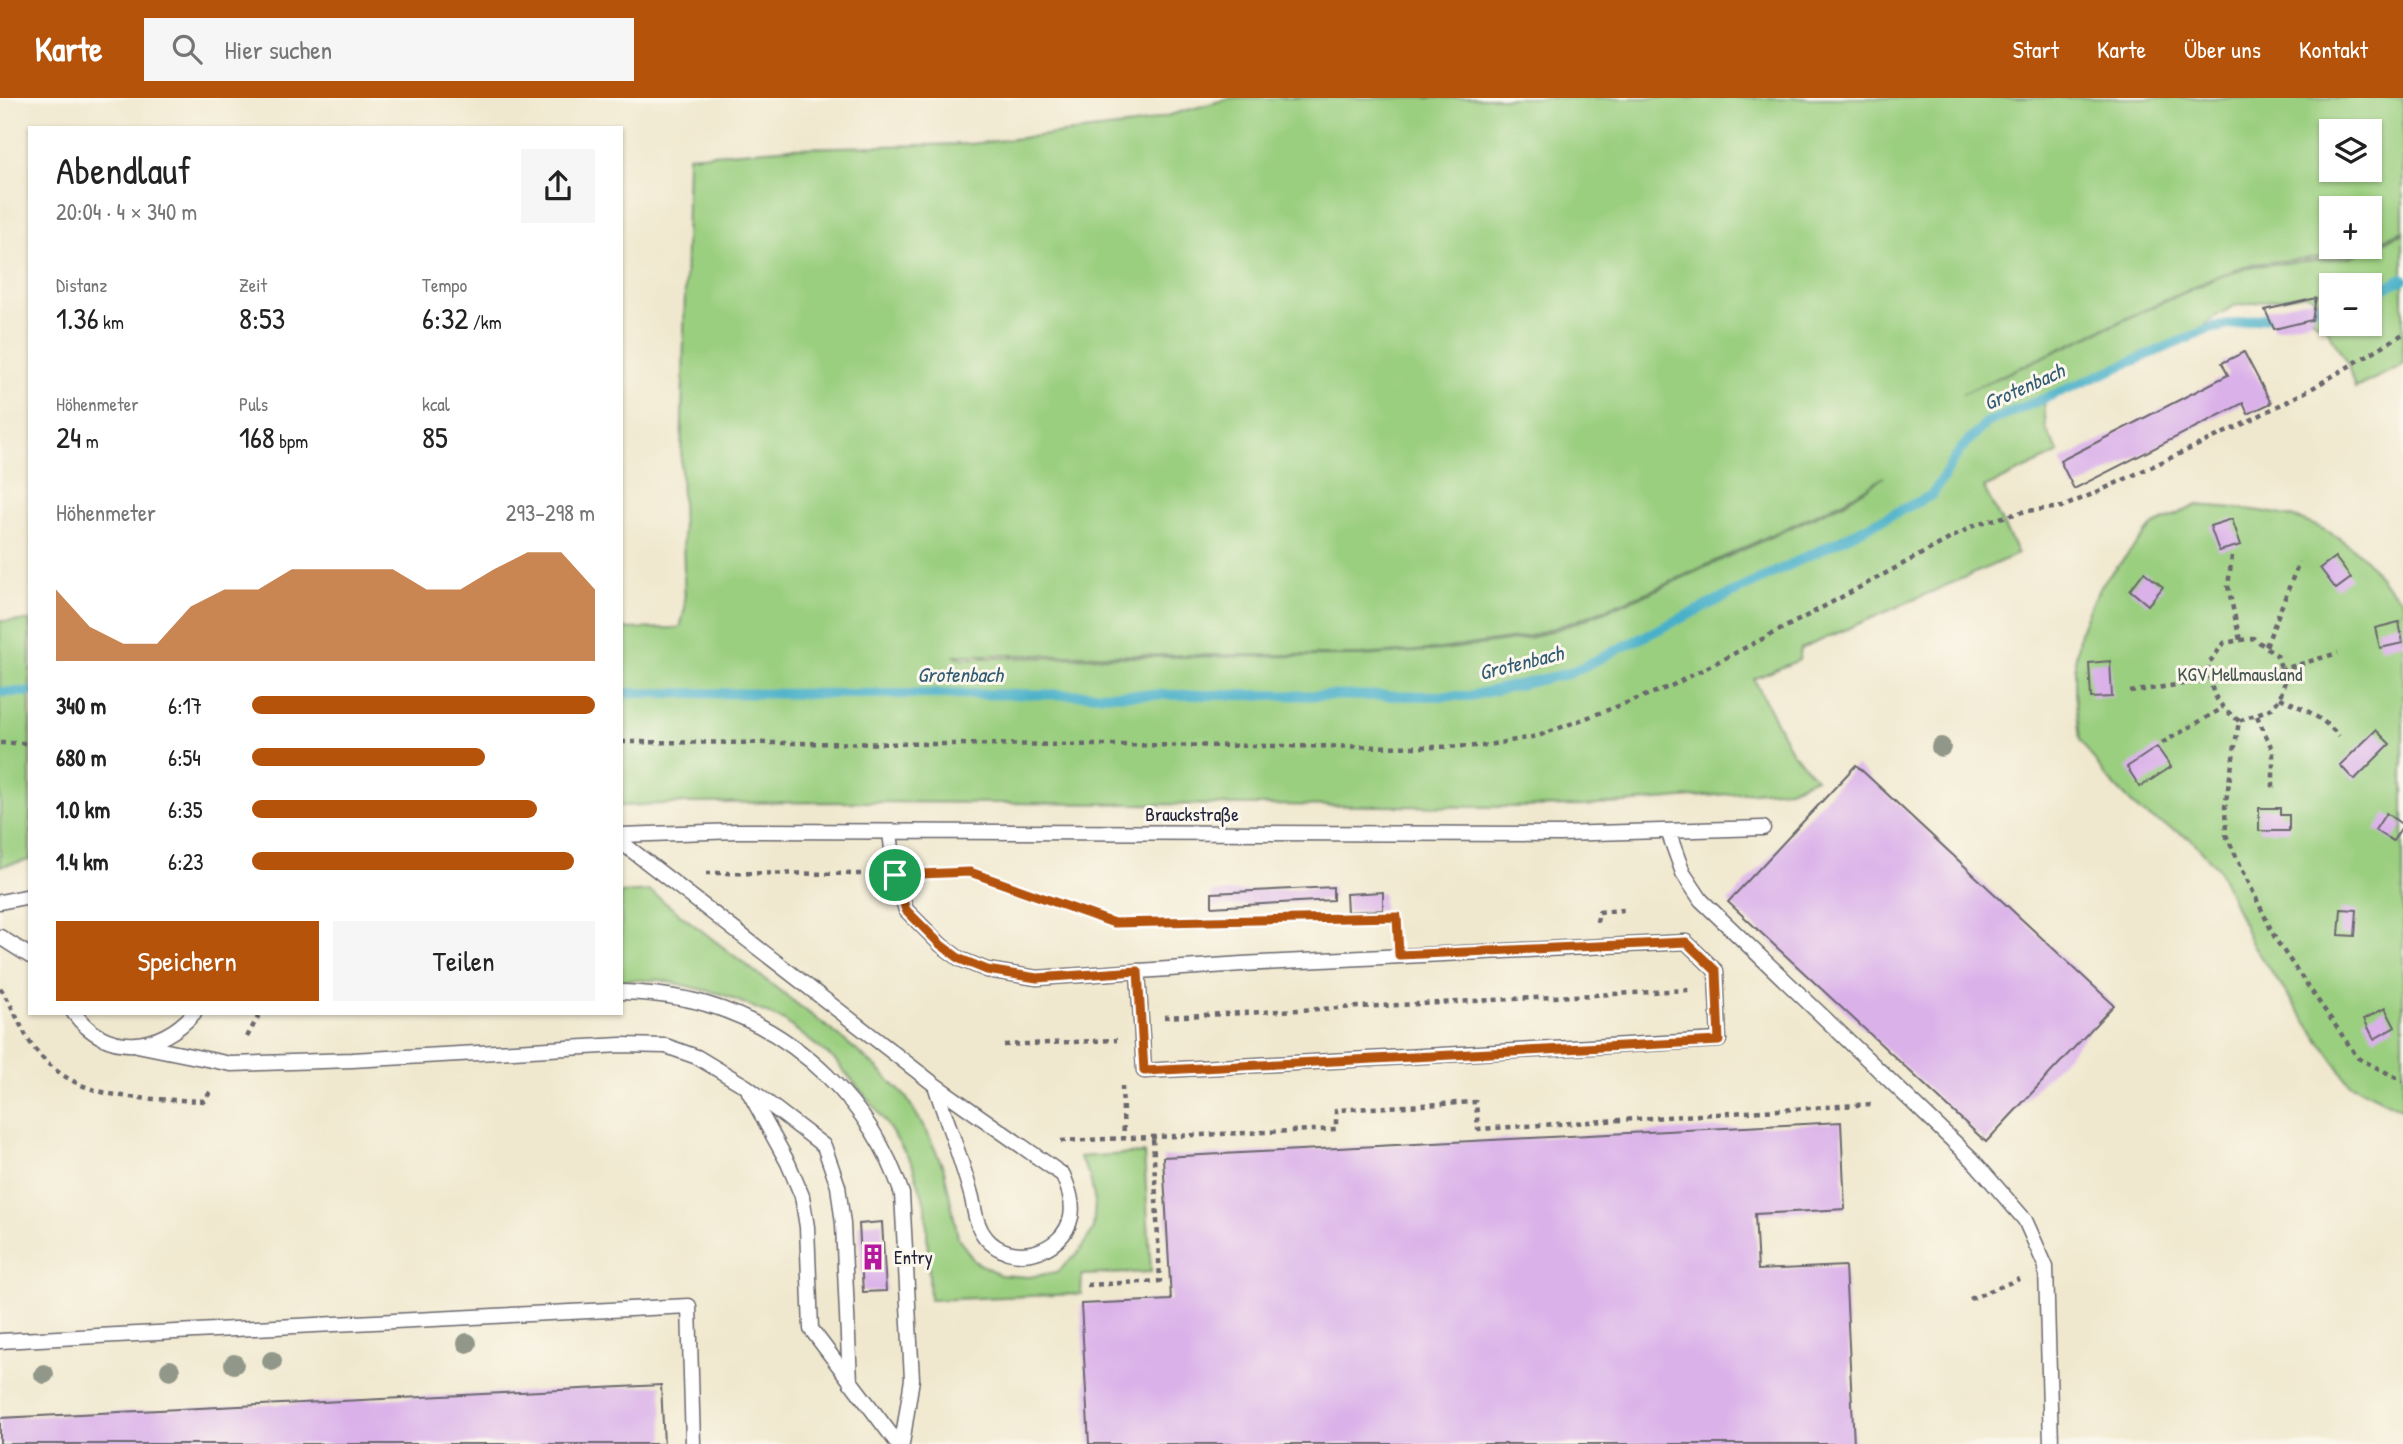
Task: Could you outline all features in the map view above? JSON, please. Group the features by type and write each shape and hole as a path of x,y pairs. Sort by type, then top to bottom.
{"lane":[{"name":"Brauckstraße","path":"623,835 738,831 1560,834 1763,828"},
{"path":"1668,831 1683,873 1701,900 1972,1159 2025,1220 2046,1268 2051,1444"},
{"path":"890,832 895,875 906,910 941,945 960,959 987,970 1037,978 1138,971 1399,955 1686,942 1716,971 1719,1041 1144,1071 1138,971"},
{"path":"623,844 935,1086 1063,1175 1071,1196 1071,1217 1061,1236 1044,1251 1023,1254 1003,1251 986,1239 975,1220 972,1199 935,1086"},
{"path":"0,902 28,896"},
{"path":"0,937 28,955"},
{"path":"623,992 655,993 706,1004 754,1022 795,1049 836,1084 870,1127 894,1169 902,1194 912,1379 900,1444"},
{"path":"75,1015 82,1025 109,1041 231,1064 621,1045 666,1046 706,1061 747,1087 824,1146 838,1186 844,1224 850,1382"},
{"path":"137,1045 162,1039 182,1027 192,1015"},
{"path":"747,1087 788,1163 802,1196 807,1227 811,1329 900,1444"},
{"path":"0,1341 689,1306 693,1444"}],"path":[{"path":"623,741 1430,747 1482,746 1538,736 1669,687 1977,524 2026,511 2062,507 2241,425 2311,389 2403,334"},
{"path":"2232,556 2228,586 2240,640"},
{"path":"2266,646 2299,562"},
{"path":"2253,638 2277,655 2285,681 2280,698 2272,708 2239,721 2223,708 2213,695 2209,663 2224,643 2253,638"},
{"path":"2280,670 2338,653"},
{"path":"2130,691 2210,680"},
{"path":"2280,698 2326,721 2339,736"},
{"path":"2162,743 2223,708"},
{"path":"2257,716 2273,751 2273,792"},
{"path":"2239,721 2225,807 2226,835 2276,940 2358,1058 2403,1082"},
{"path":"0,743 28,743"},
{"path":"663,875 895,875 970,872 1114,923 1397,917 1399,955"},
{"path":"1608,911 1624,910"},
{"path":"0,988 36,1051 52,1069 73,1082 116,1097 204,1101"},
{"path":"1142,1018 1717,989"},
{"path":"1004,1045 1142,1039"},
{"path":"1017,1142 1336,1129 1336,1110 1476,1102 1478,1129 1873,1104"},
{"path":"1087,1285 1160,1281 1153,1137"},
{"path":"1970,1299 2046,1268"}],"green space":[{"path":"1231,98 2403,98 2403,231 2382,240 2382,196 2319,196 2319,257 2253,264 2218,276 1962,394 2219,277 2254,266 2329,259 2382,259 2382,243 2403,233 2403,365 2355,388 2348,365 2332,336 2382,336 2382,273 2319,273 2319,324 2312,320 2316,298 2307,294 2234,306 2216,316 2195,335 2044,399 2046,429 2059,453 1984,488 2018,554 1801,649 1799,660 1754,679 1791,751 1816,778 1789,789 1586,806 868,802 623,806 623,629 680,628 685,608 681,466 688,156 792,148 970,144 1134,125","holes":["1884,477 1844,503 1654,591 1576,623 1530,638 1442,650 1361,656 962,658 954,655 1361,655 1441,649 1529,636 1653,590 1844,501"]},
{"name":"KGV Mellmausland","path":"2197,505 2285,516 2325,530 2363,557 2403,601 2403,1110 2350,1084 2253,946 2218,868 2191,839 2140,812 2106,777 2080,740 2075,662 2080,631 2090,606 2102,584 2152,526"},
{"path":"0,621 28,621 28,860 0,866"},
{"path":"650,891 844,1040 906,1097 927,1132 944,1169 958,1237 974,1261 1000,1275 1029,1277 1057,1272 1078,1253 1093,1230 1095,1202 1090,1177 1079,1157 1144,1153 1151,1272 1082,1275 1081,1294 930,1300 926,1207 912,1163 877,1110 835,1060 783,1020 722,994 661,980 623,980 623,893"}],"building":[{"path":"2316,298 2312,320 2274,329 2265,310"},
{"path":"2244,352 2271,403 2248,414 2243,403 2074,489 2060,461 2228,375 2222,363"},
{"path":"2232,519 2241,545 2219,551 2210,526"},
{"path":"2335,557 2351,578 2336,589 2320,568"},
{"path":"2144,572 2163,587 2148,605 2130,590"},
{"path":"2399,622 2403,643 2380,648 2375,628"},
{"path":"2110,661 2112,697 2091,698 2089,663"},
{"path":"2376,730 2390,744 2354,780 2340,765"},
{"path":"2157,747 2171,767 2140,787 2127,767"},
{"path":"1856,765 2114,1005 1986,1142 1728,902"},
{"path":"2259,808 2280,808 2280,815 2289,815 2289,831 2259,831"},
{"path":"2386,813 2403,825 2393,841 2375,830"},
{"path":"1333,887 1333,900 1212,907 1212,893"},
{"path":"1383,892 1383,910 1347,912 1346,894"},
{"path":"2341,909 2357,910 2355,936 2339,935"},
{"path":"2385,1008 2395,1027 2374,1039 2364,1019"},
{"path":"1841,1122 1845,1209 1755,1214 1758,1270 1845,1266 1854,1444 1089,1444 1081,1304 1171,1300 1163,1157"},
{"name":"Entry","path":"882,1222 886,1291 863,1292 859,1224"},
{"path":"661,1385 664,1444 0,1444 0,1418"}],"waterway":[{"name":"Grotenbach","path":"2382,289 2403,279"},
{"name":"Grotenbach","path":"2301,310 2319,306"},
{"name":"Grotenbach","path":"623,693 1469,696 1570,673 1932,495 1961,449 1986,423 2209,329 2282,314"},
{"name":"Grotenbach","path":"0,692 28,692"}],"place":[{"name":"Entry","path":"873,1257"}],"route":[{"path":"970,872 1114,923 1397,917 1399,955 1686,942 1716,971 1719,1041 1144,1071 1138,971 1037,978 987,970 960,959 941,945 906,910 895,875 970,872"}]}
